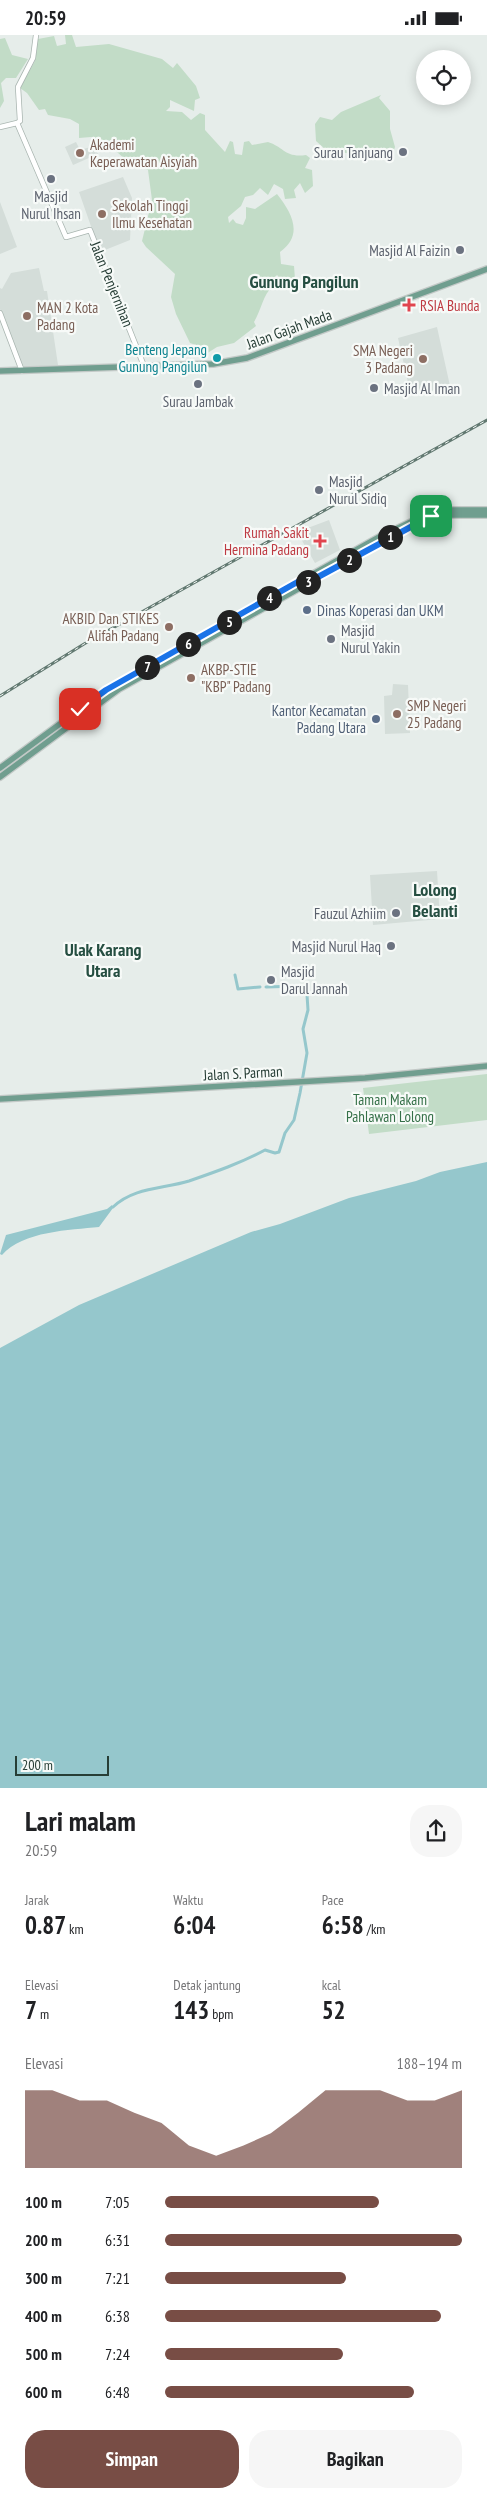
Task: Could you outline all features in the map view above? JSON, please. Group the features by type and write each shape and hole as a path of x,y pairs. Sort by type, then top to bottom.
{"main road":[{"name":"Jalan Gajah Mada","path":"0,371 213,364 257,355 487,269"},
{"path":"0,777 108,695 303,581 428,512 444,509 487,510"},
{"path":"303,581 425,518 436,515 487,515"},
{"path":"0,768 106,690 246,615"},
{"name":"Jalan S. Parman","path":"0,1099 387,1077 487,1066"}],"street":[{"path":"0,127 20,121 18,87 33,58 36,35"},
{"name":"Jalan Penjernihan","path":"17,123 66,237 90,230 144,366"},
{"path":"0,313 22,371"}],"shaded area":[{"path":"76,142 80,150 94,146 98,154 73,165 65,147"},
{"name":"Sekolah Tinggi Ilmu Kesehatan","path":"123,177 132,198 130,240 100,252 79,192"},
{"path":"0,202 17,247 0,254"},
{"name":"MAN 2 Kota Padang","path":"39,268 44,291 47,291 58,365 23,367 0,309 0,288 2,289 11,273"},
{"name":"SMA Negeri 3 Padang","path":"437,327 450,386 411,396 398,338"},
{"name":"Rumah Sakit Hermina Padang","path":"329,520 340,550 315,563 297,532"},
{"name":"SMP Negeri 25 Padang","path":"393,684 408,685 410,733 385,734 384,696 392,695"},
{"path":"437,871 440,919 373,925 370,875"}],"green space":[{"path":"65,35 72,35 76,47 109,44 162,59 173,68 177,63 196,86 200,98 195,100 194,111 170,100 170,107 166,111 182,112 191,120 200,113 205,115 205,130 225,152 230,141 233,142 235,154 242,155 244,142 249,141 252,145 268,142 289,154 306,155 310,158 305,168 312,170 313,186 305,193 300,183 294,190 296,198 285,199 283,189 274,184 268,195 260,188 253,195 245,197 241,206 228,217 229,223 233,219 236,223 243,225 246,218 246,207 255,209 277,194 291,216 294,231 292,238 280,252 281,264 294,266 295,279 284,282 277,275 271,281 273,286 267,293 254,322 256,326 234,343 217,347 206,354 199,346 190,343 176,314 171,297 175,274 142,241 152,200 148,170 126,160 109,145 91,137 79,138 79,124 70,119 48,115 45,109 39,110 27,93 20,88 35,61 38,39 54,36 57,46 66,44"},
{"path":"5,38 12,55 28,59 16,78 6,78 1,83 4,101 0,108 0,39"},
{"path":"381,95 379,98 390,111 390,129 395,147 391,158 333,151 325,149 316,141 315,124 320,117 332,120 341,112"},
{"name":"Taman Makam Pahlawan Lolong","path":"487,1074 487,1120 369,1134 363,1088"}],"water":[{"path":"487,1162 487,1788 0,1788 0,1348 79,1305 251,1232 280,1224 349,1198 416,1181 440,1172"},
{"path":"112,1205 113,1208 99,1227 34,1236 11,1247 2,1255 0,1254 6,1235 107,1209"}],"waterway":[{"path":"235,975 238,989 260,987"},
{"path":"113,1207 121,1200 139,1192 189,1181 218,1171 265,1150 275,1153 279,1152 285,1133 294,1120 300,1093 307,1053 303,1029 308,1010 307,995 304,989 299,986 266,987"}],"railway":[{"path":"0,696 84,644 487,420"}],"place":[{"name":"Surau Tanjuang","path":"403,152"},
{"name":"Akademi Keperawatan Aisyiah","path":"80,153"},
{"name":"Masjid Nurul Ihsan","path":"51,179"},
{"name":"Sekolah Tinggi Ilmu Kesehatan","path":"102,214"},
{"name":"Masjid Al Faizin","path":"460,250"},
{"name":"RSIA Bunda","path":"409,305"},
{"name":"MAN 2 Kota Padang","path":"27,316"},
{"name":"Benteng Jepang Gunung Pangilun","path":"217,358"},
{"name":"SMA Negeri 3 Padang","path":"423,359"},
{"name":"Surau Jambak","path":"198,384"},
{"name":"Masjid Al Iman","path":"374,388"},
{"name":"Masjid Nurul Sidiq","path":"319,490"},
{"name":"Rumah Sakit Hermina Padang","path":"320,541"},
{"name":"Dinas Koperasi dan UKM","path":"307,610"},
{"name":"AKBID Dan STIKES Alifah Padang","path":"169,627"},
{"name":"Masjid Nurul Yakin","path":"331,639"},
{"name":"AKBP-STIE \"KBP\" Padang","path":"191,678"},
{"name":"SMP Negeri 25 Padang","path":"397,714"},
{"name":"Kantor Kecamatan Padang Utara","path":"376,719"},
{"name":"Fauzul Azhiim","path":"396,913"},
{"name":"Masjid Nurul Haq","path":"391,946"},
{"name":"Masjid Darul Jannah","path":"271,980"}],"district":[{"name":"Gunung Pangilun","path":"304,281"},
{"name":"Lolong Belanti","path":"435,900"},
{"name":"Ulak Karang Utara","path":"103,960"}],"route":[{"path":"80,709 106,690 302,579 305,584 407,527 431,516"}]}
